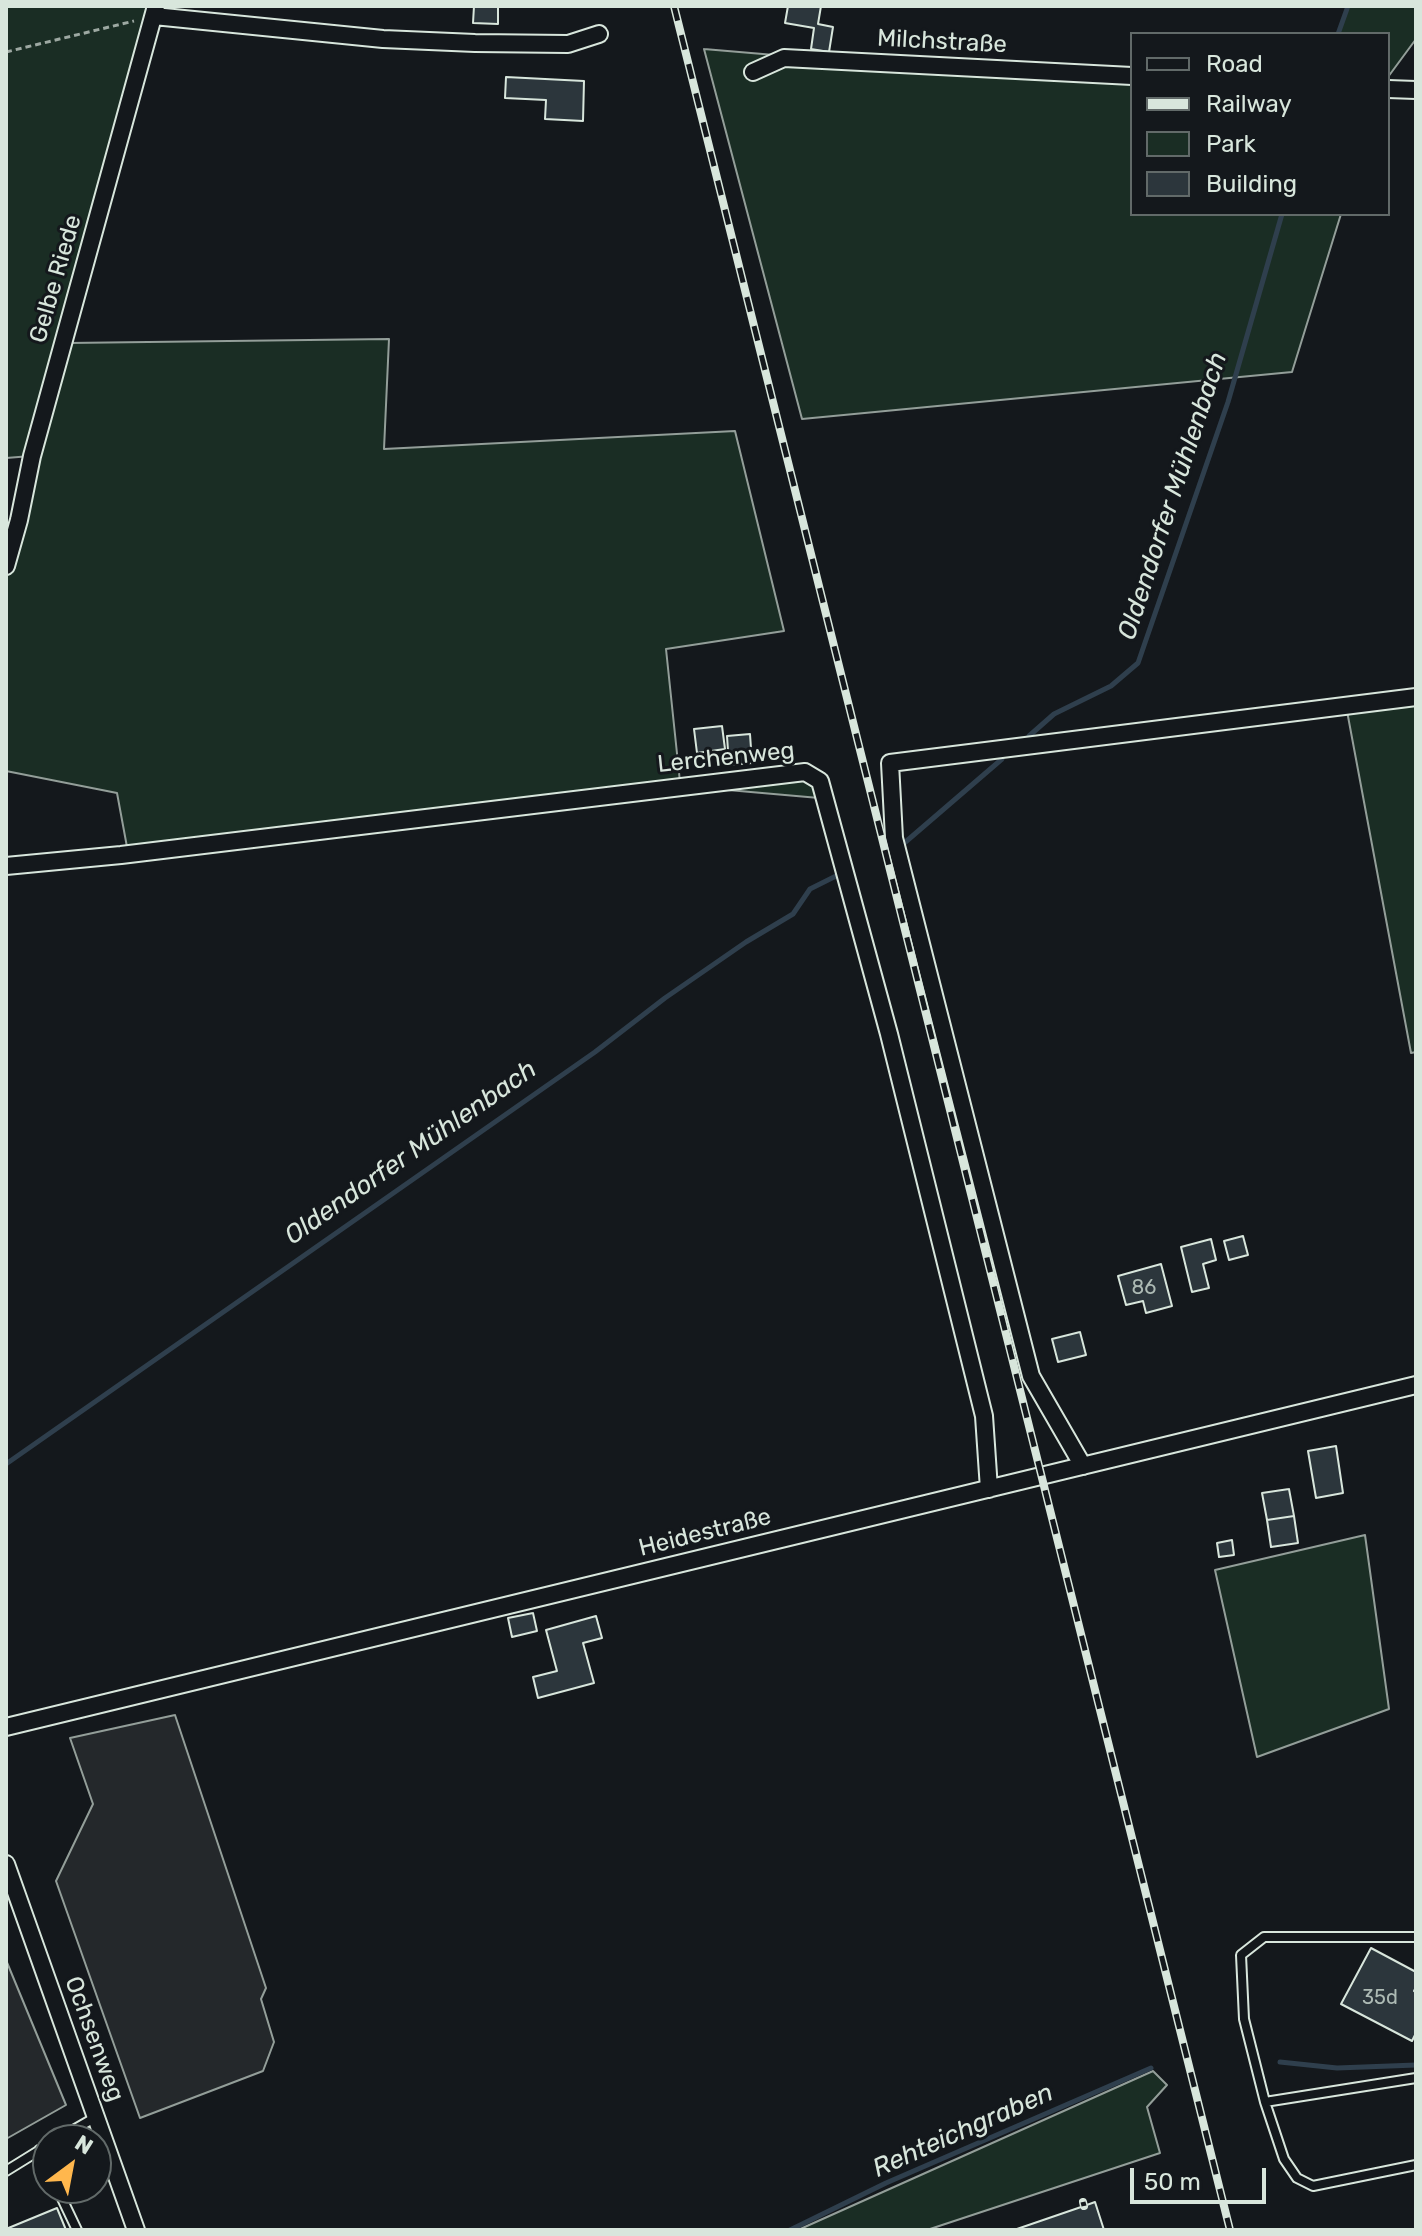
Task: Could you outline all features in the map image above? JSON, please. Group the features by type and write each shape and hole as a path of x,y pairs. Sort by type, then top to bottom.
{"street":[{"path":"155,11 383,39 568,44 599,34"},
{"name":"Gelbe Riede","path":"6,566 32,456 155,11"},
{"name":"Milchstraße","path":"753,72 784,58 1130,76"},
{"path":"1390,89 1416,90"},
{"path":"1083,1466 1031,1376 894,838 890,763 1416,697"},
{"name":"Lerchenweg","path":"6,866 121,855 805,772 820,781 889,1034 984,1416 989,1489"},
{"name":"Heidestraße","path":"6,1727 1416,1385"},
{"name":"Ochsenweg","path":"6,1864 136,2230"}],"lane":[{"path":"1416,1937 1264,1937 1241,1955 1244,2019 1265,2102 1284,2159 1297,2178 1313,2186 1416,2165"},
{"path":"1265,2102 1416,2078"},
{"path":"84,2124 96,2117"},
{"path":"6,2171 32,2154"},
{"path":"65,2204 77,2230"}],"path":[{"path":"6,52 155,11"}],"green space":[{"path":"6,6 156,6 68,343 389,339 384,449 735,431 784,631 666,649 680,782 127,847 117,793 6,771 6,566 31,456 6,458"},
{"path":"1348,6 1416,6 1416,39 1390,74 1390,32 1339,32"},
{"path":"704,49 845,61 1130,76 1130,216 1340,216 1292,372 802,419"},
{"path":"1416,703 1416,1052 1411,1053 1347,711"},
{"path":"802,780 814,786 819,798 728,790"},
{"path":"1365,1535 1389,1709 1257,1757 1215,1570"},
{"path":"1153,2071 1167,2085 1147,2107 1160,2153 927,2230 798,2230"}],"shaded area":[{"path":"175,1715 266,1988 261,1999 274,2042 263,2071 140,2118 56,1881 93,1804 70,1738"},
{"path":"6,1960 66,2105 6,2139"}],"building":[{"path":"474,6 498,6 498,24 473,23"},
{"path":"788,6 821,6 818,24 833,27 829,52 811,49 814,28 785,23"},
{"path":"506,77 584,81 583,121 545,119 546,100 505,98"},
{"path":"722,726 725,749 697,753 694,729"},
{"path":"750,734 752,763 729,765 727,736"},
{"path":"1243,1236 1248,1255 1229,1260 1224,1241"},
{"path":"1211,1239 1216,1260 1203,1264 1209,1288 1192,1292 1181,1247"},
{"path":"1161,1264 1172,1306 1146,1313 1143,1301 1126,1305 1118,1276"},
{"path":"1080,1332 1086,1355 1058,1362 1052,1339"},
{"path":"1336,1446 1343,1493 1316,1498 1308,1451"},
{"path":"1289,1489 1294,1516 1267,1520 1262,1493"},
{"path":"1294,1516 1298,1543 1271,1547 1267,1520"},
{"path":"1232,1540 1234,1555 1219,1557 1217,1543"},
{"path":"533,1613 537,1631 512,1637 508,1618"},
{"path":"596,1616 602,1638 583,1643 594,1683 538,1698 533,1677 557,1671 546,1630"},
{"path":"1371,1948 1416,1972 1416,2033 1412,2041 1341,2004"},
{"path":"1095,2202 1104,2230 1014,2230 1084,2206"},
{"path":"57,2208 66,2230 6,2230 6,2229"}],"waterway":[{"name":"Oldendorfer Mühlenbach","path":"1339,32 1348,6"},
{"name":"Oldendorfer Mühlenbach","path":"1029,736 1054,714 1111,686 1138,663 1228,402 1281,216"},
{"name":"Oldendorfer Mühlenbach","path":"902,845 1002,759"},
{"name":"Oldendorfer Mühlenbach","path":"6,1464 595,1052 665,998 793,914 810,889 836,876"},
{"name":"Rehteichgraben","path":"1280,2062 1337,2068 1416,2065"},
{"name":"Rehteichgraben","path":"790,2230 886,2183 1151,2068"}],"railway":[{"path":"674,6 1230,2230"},
{"path":"1083,2202 1084,2206"}]}
